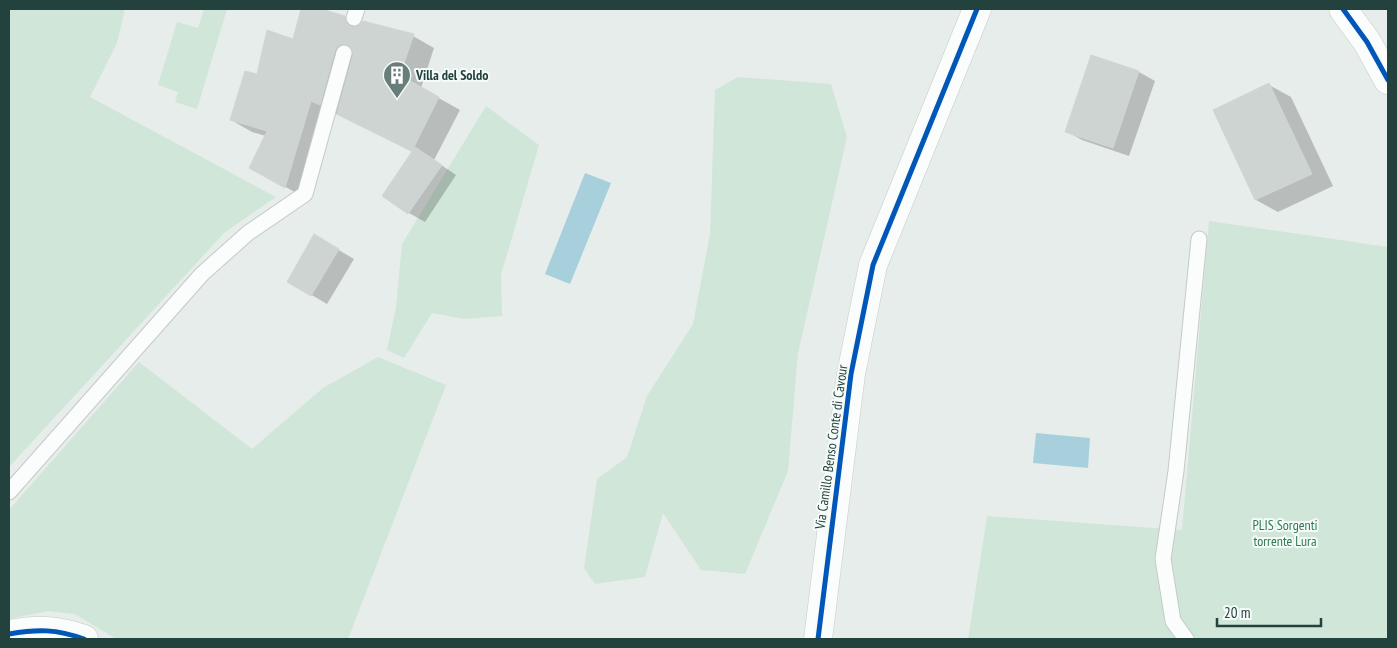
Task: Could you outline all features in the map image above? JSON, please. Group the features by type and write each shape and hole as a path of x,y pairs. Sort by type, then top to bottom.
{"street":[{"name":"Via Camillo Benso Conte di Cavour","path":"818,639 851,374 873,265 977,9"},
{"path":"1343,9 1367,42 1388,80"},
{"path":"9,634 33,630 51,630 68,633 84,639"}],"lane":[{"path":"9,492 202,274 248,233 305,194 344,53"},
{"path":"1186,639 1172,621 1163,559 1176,471 1199,239"}],"green space":[{"path":"9,9 125,9 117,43 90,97 276,197 224,233 9,467"},
{"path":"204,9 227,9 197,109 175,102 178,92 158,85 177,22 198,28"},
{"path":"738,77 831,84 847,137 798,353 788,471 745,574 701,570 663,513 645,577 595,584 584,568 597,479 627,457 647,396 693,324 710,234 715,90"},
{"path":"486,106 539,145 501,275 502,316 464,319 432,313 404,358 387,350 396,307 402,244"},
{"name":"PLIS Sorgenti torrente Lura","path":"1209,221 1388,247 1388,639 968,639 987,516 1182,530"},
{"path":"378,357 446,385 348,639 116,639 75,614 48,611 9,619 9,510 139,362 252,449 323,388"}],"water":[{"path":"585,173 611,183 570,284 545,274"},
{"path":"1036,433 1090,438 1088,468 1033,463"}],"building":[{"name":"Villa del Soldo","path":"301,9 321,9 345,16 347,24 352,27 360,25 363,21 414,34 400,75 439,97 412,151 337,114 353,55 350,46 342,44 335,50 320,105 311,101 285,188 249,168 267,131 230,120 245,71 257,74 267,30 293,39"},
{"path":"1091,55 1139,71 1113,148 1065,132"},
{"path":"1269,83 1312,174 1255,200 1213,110"},
{"path":"415,147 442,165 408,214 382,196"},
{"path":"314,234 339,249 311,296 287,282"}],"cycle path":[{"path":"818,639 851,374 873,265 977,9"},
{"path":"1343,9 1367,42 1388,80"},
{"path":"9,634 47,631 65,633 84,639"}],"place":[{"name":"Villa del Soldo","path":"397,99"}]}
